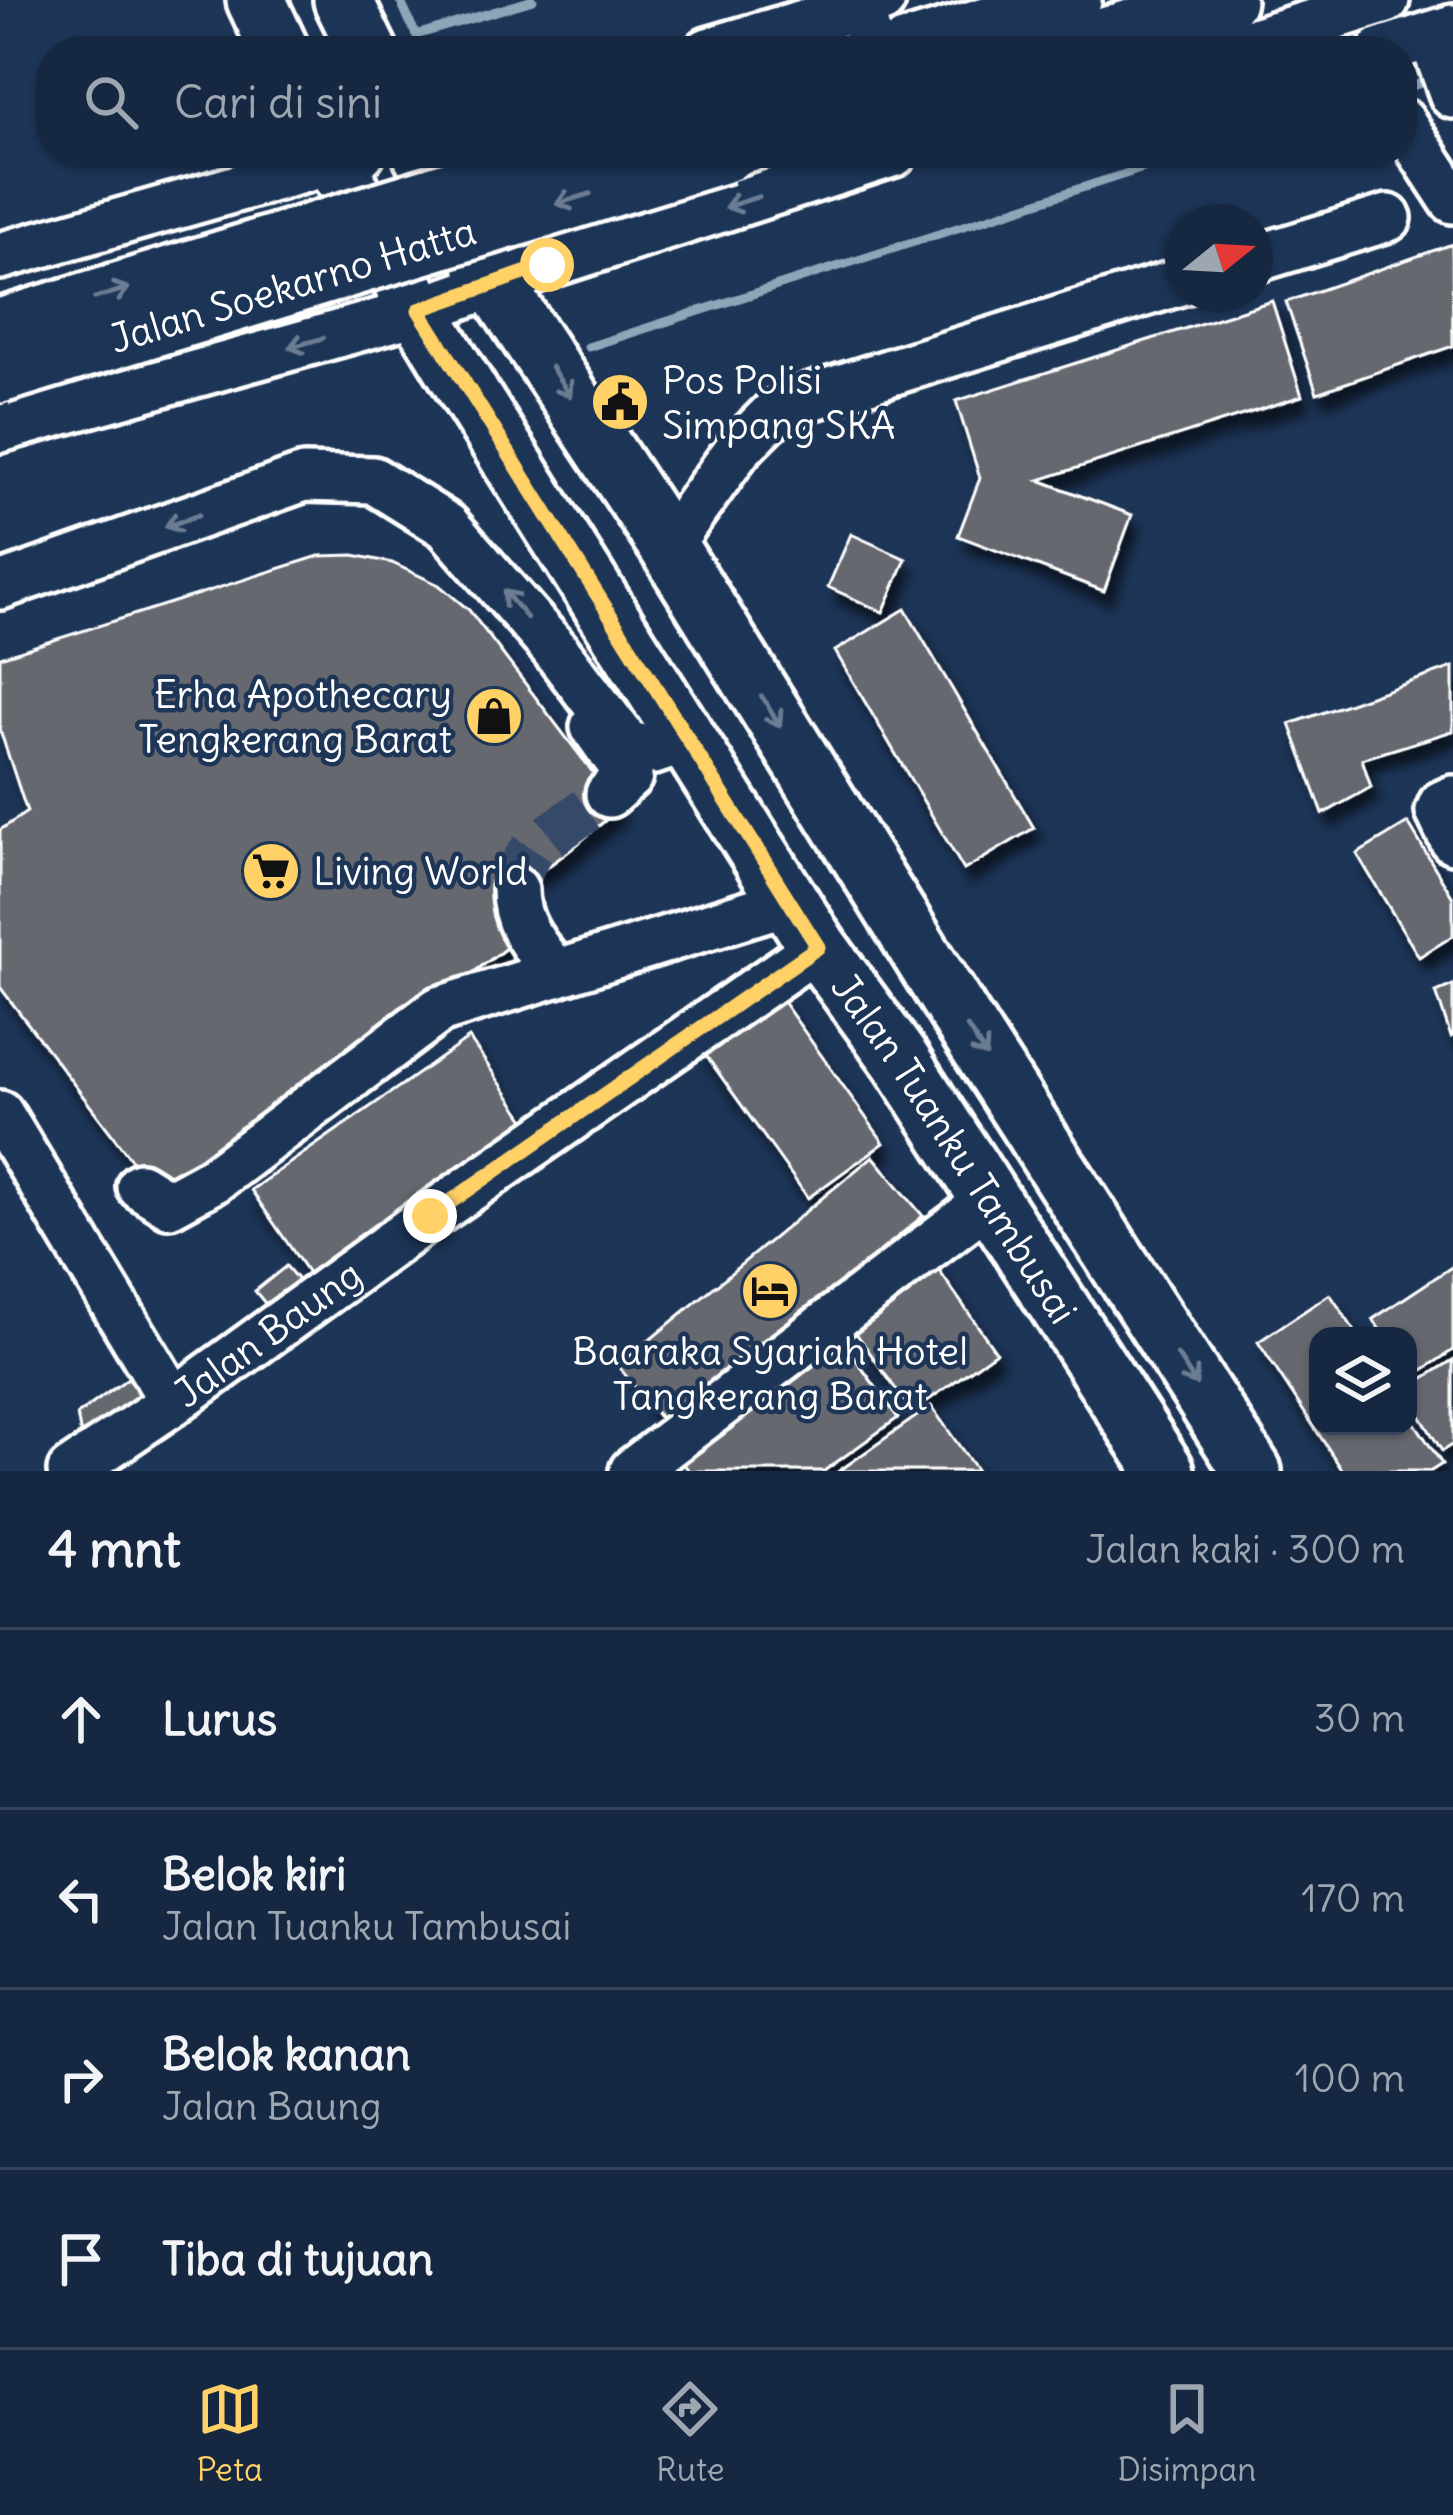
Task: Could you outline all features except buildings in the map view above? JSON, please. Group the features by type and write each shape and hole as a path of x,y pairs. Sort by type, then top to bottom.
{"main road":[{"path":"256,0 273,36"},
{"path":"343,0 361,36"},
{"path":"954,36 1072,0"},
{"path":"1108,36 1226,0"},
{"name":"Jalan Tuanku Tambusai","path":"347,168 419,310 687,740 1165,1471"},
{"path":"354,168 496,285"},
{"path":"416,168 413,220 419,310"},
{"name":"Jalan Tuanku Tambusai","path":"426,168 1252,1471"},
{"name":"Jalan Soekarno Hatta","path":"0,328 523,168"},
{"name":"Jalan Soekarno Hatta","path":"0,374 676,168"}],"street":[{"path":"1270,36 1386,0"},
{"path":"759,36 871,3 872,36"},
{"path":"1442,32 1453,95"},
{"path":"1417,146 1453,200"},
{"path":"0,256 300,168"},
{"path":"0,429 419,310 847,168"},
{"path":"1273,253 1388,218"},
{"path":"668,546 738,449 775,413 830,391 1165,287"},
{"path":"0,586 304,478 374,480 447,526 553,647 626,744 654,752 687,740"},
{"path":"553,647 591,722 629,776 610,794"},
{"path":"1453,799 1438,811 1453,840"},
{"path":"515,890 522,928 556,974"},
{"path":"140,1186 169,1204 212,1180 439,1010 556,974 804,924"},
{"name":"Jalan Baung","path":"71,1471 430,1216 804,924"},
{"path":"0,1114 173,1402"},
{"path":"633,1471 990,1200"}],"waterway":[{"path":"400,0 416,35 533,0"},
{"path":"1417,84 1431,80"},
{"path":"588,347 1143,168"}],"tunnel":[{"path":"515,890 534,847 609,794"}],"place":[{"name":"Pos Polisi Simpang SKA","path":"620,402"},
{"name":"Erha Apothecary Tengkerang Barat","path":"494,716"},
{"name":"Living World","path":"271,871"},
{"name":"Baaraka Syariah Hotel Tangkerang Barat","path":"770,1291"}],"route":[{"path":"430,1216 818,947 419,310 547,265"}]}
